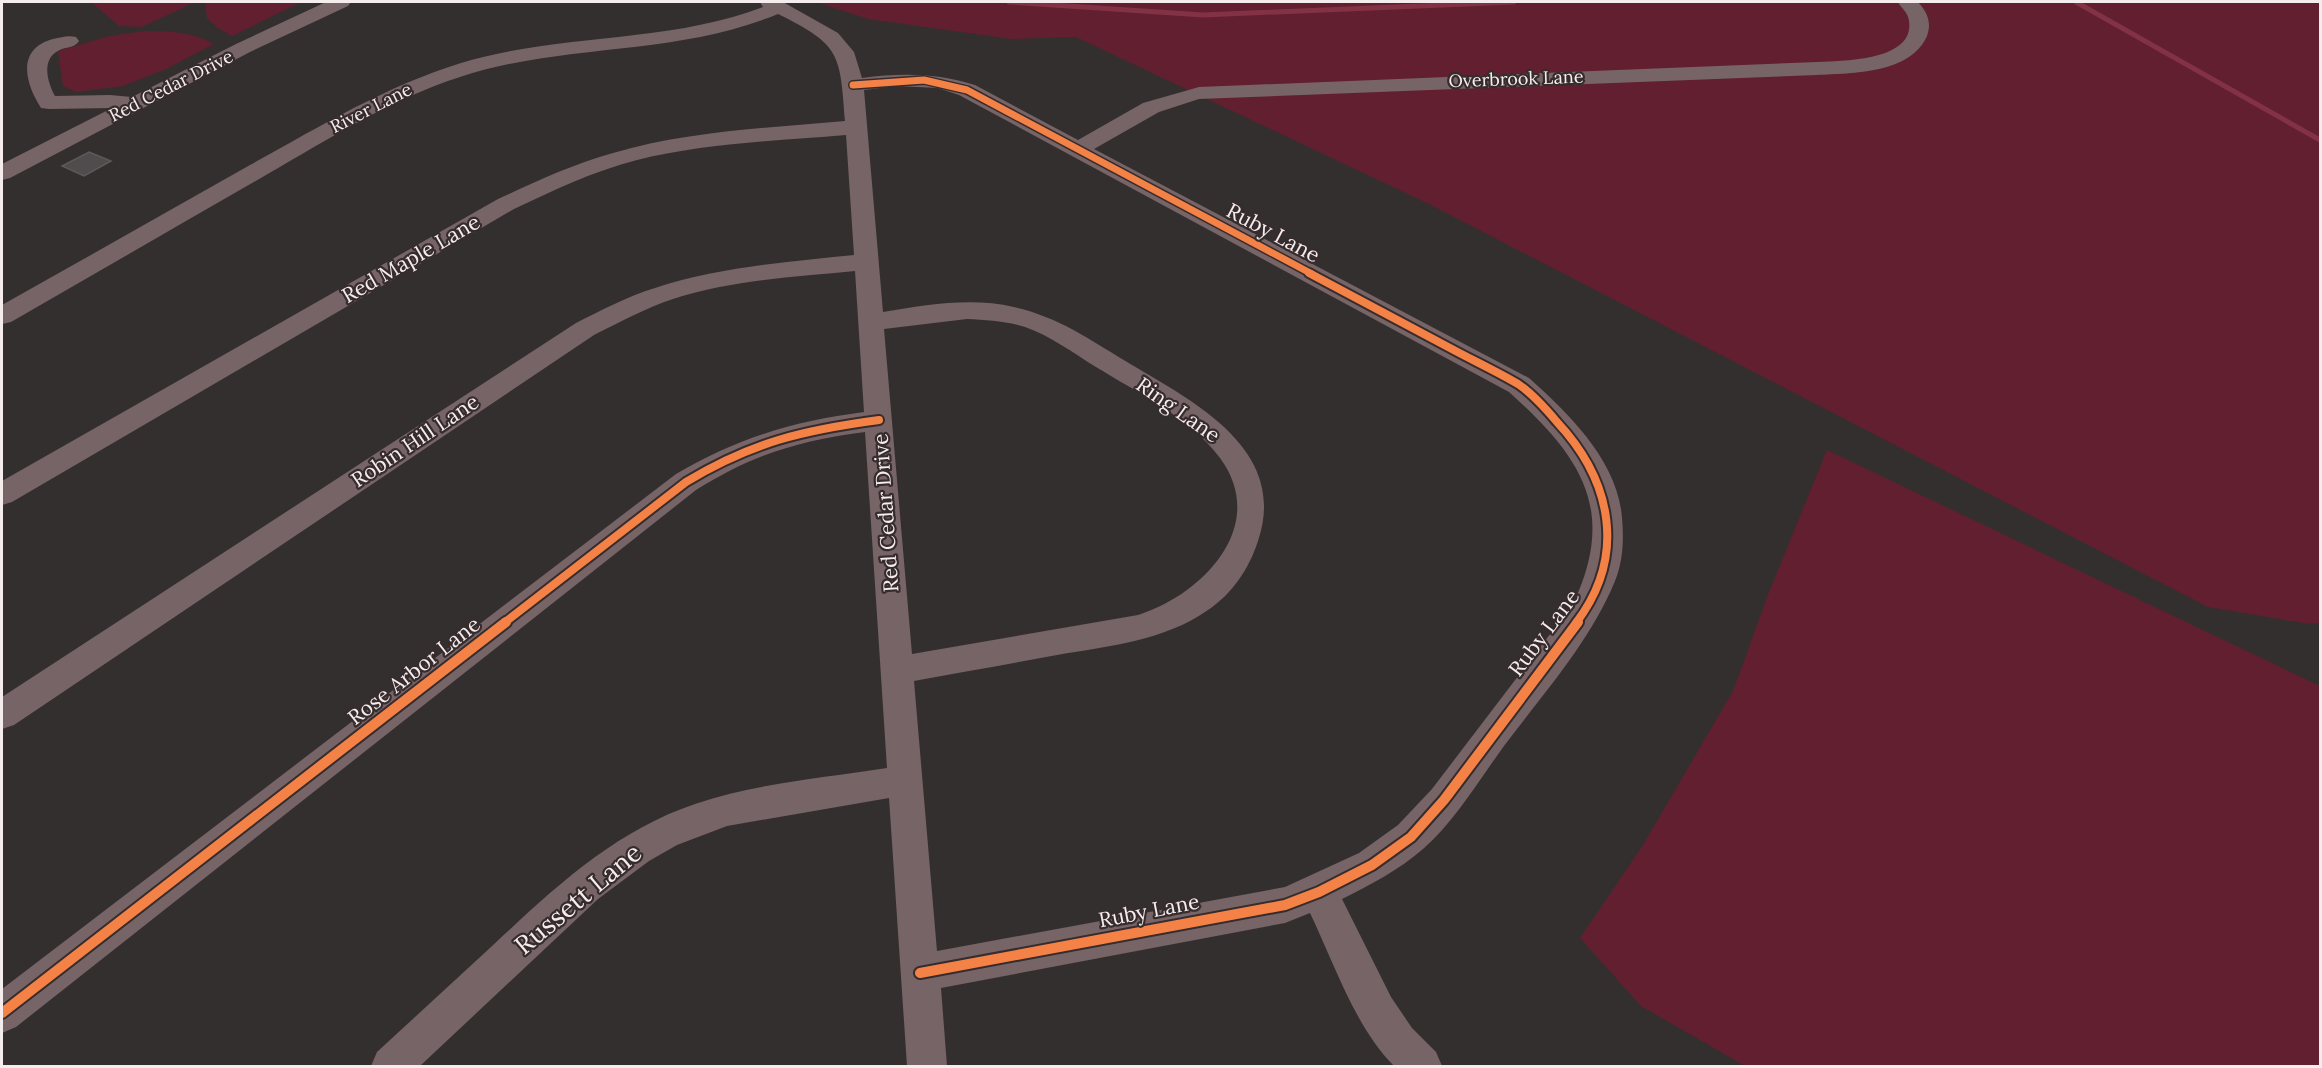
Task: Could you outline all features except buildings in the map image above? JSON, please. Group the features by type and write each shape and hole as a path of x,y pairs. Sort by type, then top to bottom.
{"street":[{"name":"Red Cedar Drive","path":"2,172 243,48 341,2"},
{"name":"Overbrook Lane","path":"1079,149 1152,106 1199,93 1768,70 1879,61 1902,54 1912,45 1918,32 1918,16 1907,2"},
{"name":"Red Cedar Drive","path":"774,4 809,23 838,44 850,65 853,85 927,1066"},
{"name":"River Lane","path":"2,316 363,111 418,84 468,67 529,53 696,33 746,20 774,4"},
{"path":"69,41 50,47 39,57 36,79 49,103 110,101 136,104"},
{"name":"Ruby Lane","path":"853,85 915,78 949,83 967,90 1519,386 1543,405 1565,428 1584,454 1600,483 1606,502 1609,529 1608,558 1598,590 1585,612 1444,800 1412,837 1372,865 1319,892 1285,904 920,973"},
{"name":"Red Maple Lane","path":"2,495 506,204 538,189 609,162 673,147 856,127"},
{"name":"Robin Hill Lane","path":"2,715 585,329 636,304 705,283 756,274 866,262"},
{"name":"Ring Lane","path":"871,322 986,309 1011,312 1038,321 1060,332 1204,423 1236,455 1243,469 1251,498 1248,530 1235,561 1207,594 1171,618 1138,628 898,670"},
{"name":"Rose Arbor Lane","path":"2,1013 686,482 716,462 772,439 809,430 879,420"},
{"name":"Russett Lane","path":"392,1066 587,885 631,851 659,834 699,817 727,810 906,780"},
{"path":"1319,892 1377,1011 1398,1042 1422,1066"}],"shaded area":[{"path":"91,2 195,2 142,27 119,26"},
{"path":"205,2 301,2 232,36 207,18"},
{"path":"816,2 2320,2 2320,623 2309,624 2208,607 1431,205 1076,37 1011,39 868,19"},
{"path":"145,31 189,35 214,44 166,69 123,86 76,92 63,86 58,51 110,36"},
{"path":"1827,450 2320,686 2320,1066 1745,1066 1641,1006 1580,938 1643,845 1733,691 1769,592"}],"waterway":[{"path":"1009,2 1203,15 1514,2"},
{"path":"2076,2 2320,140"}],"cycle path":[{"path":"853,85 897,80 924,80 967,90 1519,385 1569,434 1587,460 1600,487 1608,516 1608,546 1601,578 1585,612 1444,800 1411,837 1372,865 1319,892 1285,905 920,973"},
{"path":"2,1013 686,482 734,455 779,438 802,432 879,420"}]}
